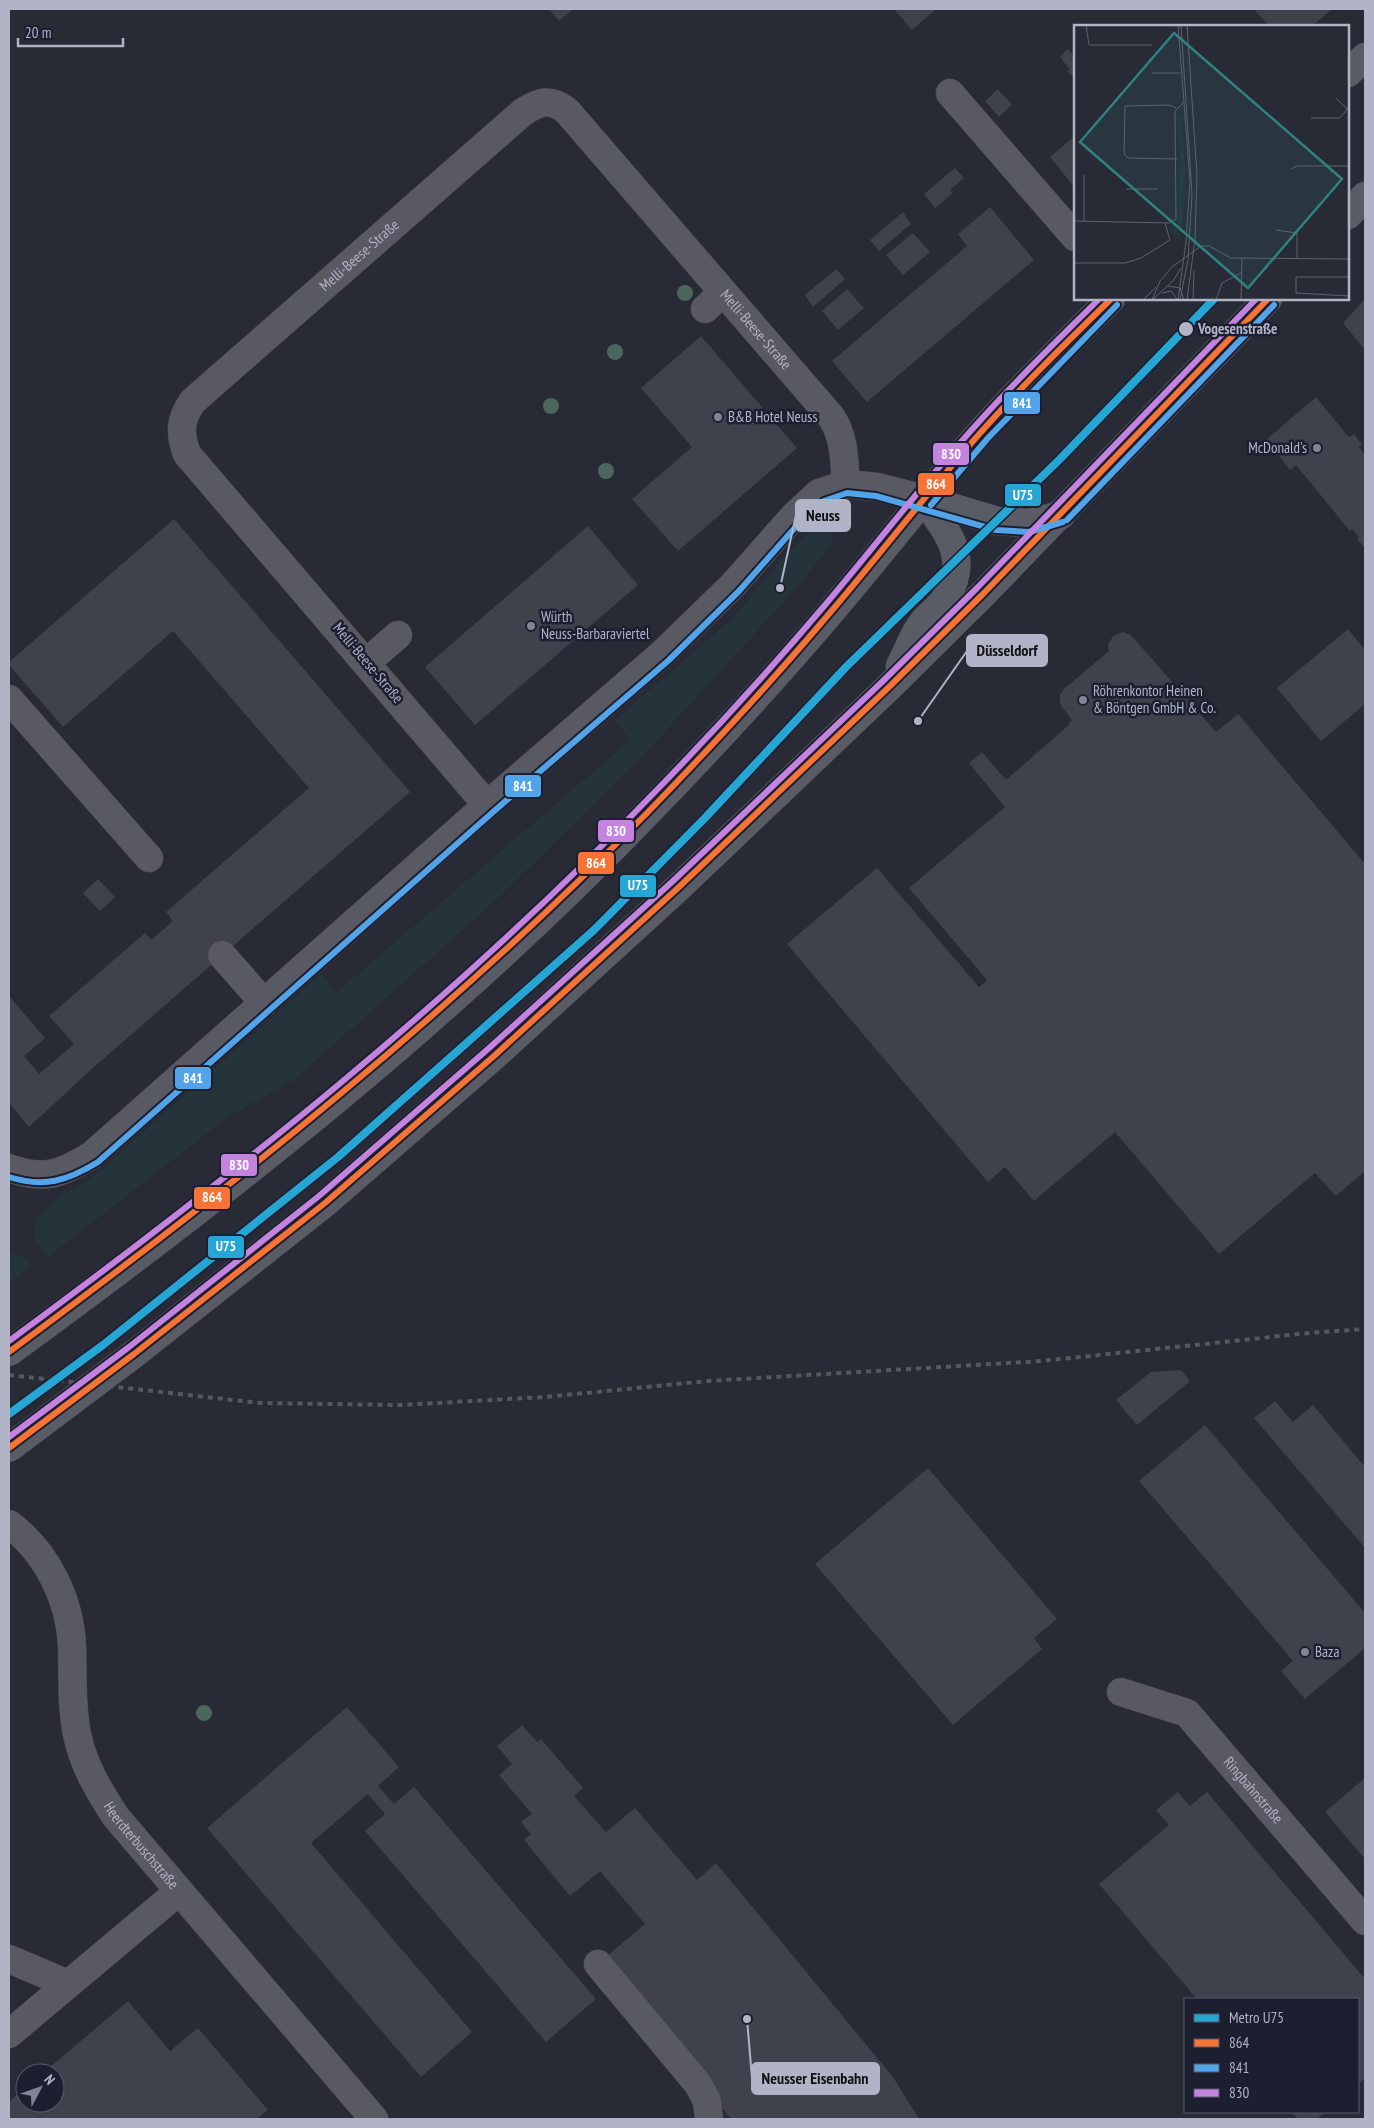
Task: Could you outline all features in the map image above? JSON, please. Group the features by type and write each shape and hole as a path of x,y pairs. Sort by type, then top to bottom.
{"main road":[{"path":"1349,72 1365,57"},
{"path":"1349,214 1365,196"},
{"path":"9,1352 250,1170 408,1038 550,910 646,814 722,734 833,610 924,499 1016,394 1110,300"},
{"path":"9,1448 134,1354 325,1203 494,1056 679,887 889,687 1061,514 1267,300"},
{"path":"924,499 997,521 1028,523 1061,514"},
{"path":"889,687 921,624 944,601 954,582 958,560 952,540 924,499"}],"street":[{"path":"950,93 1074,236"},
{"name":"Melli-Beese-Straße","path":"487,805 367,662 187,454 182,440 181,425 186,411 193,401 523,112 532,106 545,102 558,104 567,111 714,301 832,418 843,442 846,484"},
{"path":"16,1170 48,1175 71,1168 92,1155 487,805 663,653 733,584 794,516 819,494 846,484 878,487 924,499"},
{"path":"367,662 398,635"},
{"path":"9,699 149,858"},
{"path":"222,955 264,1003"},
{"name":"Heerdterbuschstraße","path":"9,1524 26,1539 41,1557 58,1587 69,1618 72,1644 73,1704 77,1735 97,1788 116,1817 178,1892 374,2119"},
{"name":"Ringbahnstraße","path":"1121,1692 1186,1713 1365,1921"},
{"path":"9,2034 178,1892"},
{"path":"9,1959 68,1984"},
{"path":"598,1964 698,2084 707,2101 709,2119"}],"shaded area":[{"path":"821,521 831,523 833,534 830,546 795,590 641,758 491,905 294,1080 228,1117 48,1257 35,1241 35,1219 60,1196 89,1180 321,974 337,992 630,740 615,720 733,618 786,554"},
{"path":"9,1253 22,1255 31,1266 9,1283"}],"building":[{"path":"549,9 573,9 559,21"},
{"path":"894,9 936,9 912,30"},
{"path":"1254,9 1332,9 1313,25 1268,25"},
{"path":"1068,49 1074,57 1074,79 1067,71 1070,70 1060,57"},
{"path":"998,89 1012,105 999,117 985,101"},
{"path":"1074,137 1074,187 1050,157"},
{"path":"955,168 964,178 950,190 953,193 935,208 924,194"},
{"path":"990,207 1034,260 867,402 832,361 967,246 958,234"},
{"path":"903,212 911,224 879,251 870,240"},
{"path":"913,233 930,252 903,275 886,255"},
{"path":"836,269 845,279 813,307 805,295"},
{"path":"847,289 864,308 838,330 822,311"},
{"path":"1365,299 1365,350 1343,323"},
{"name":"B&B Hotel Neuss","path":"701,336 797,448 678,551 632,499 692,447 641,388"},
{"path":"1316,397 1347,435 1350,437 1354,434 1362,445 1359,447 1365,455 1365,548 1357,539 1359,537 1352,529 1350,531 1296,465 1290,470 1266,440"},
{"path":"174,519 410,792 94,1067 29,1127 9,1103 9,996 45,1038 24,1056 39,1074 74,1044 49,1016 145,933 151,940 173,921 166,912 309,788 173,631 63,727 9,665 9,662"},
{"name":"Würth Neuss-Barbaraviertel","path":"588,526 638,585 475,725 425,667"},
{"path":"1348,629 1365,650 1365,704 1321,741 1277,688"},
{"path":"1123,632 1131,635 1216,732 1238,714 1365,864 1365,1171 1336,1196 1315,1173 1219,1254 1115,1132 1034,1201 1005,1167 988,1182 787,944 877,868 979,987 987,980 909,888 1005,807 969,763 982,752 1006,780 1070,724 1072,720 1060,704 1060,695 1065,688 1109,651 1108,645 1113,636"},
{"path":"98,879 115,897 100,911 83,893"},
{"path":"1181,1370 1190,1381 1137,1425 1116,1400 1151,1372"},
{"path":"1275,1401 1293,1422 1313,1405 1365,1467 1365,1548 1254,1418"},
{"path":"1205,1425 1365,1613 1365,1648 1305,1699 1281,1671 1293,1661 1139,1481"},
{"path":"928,1468 1057,1619 1034,1638 1042,1649 953,1725 815,1564"},
{"path":"347,1707 399,1767 378,1786 394,1804 414,1787 596,1999 546,2042 365,1831 385,1814 368,1794 311,1843 472,2032 421,2077 207,1828"},
{"path":"522,1725 537,1742 541,1739 583,1788 574,1796 606,1832 635,1808 697,1880 716,1863 893,2077 919,2119 731,2119 601,1961 645,1924 600,1871 570,1896 524,1840 531,1834 521,1822 532,1814 499,1775 512,1764 497,1746"},
{"path":"1365,1778 1365,1859 1325,1812"},
{"path":"1178,1792 1190,1806 1207,1792 1365,1979 1365,2078 1359,2083 1359,1998 1196,1998 1099,1884 1169,1825 1156,1810"},
{"path":"128,2001 170,2051 198,2028 268,2110 257,2119 9,2119 9,2102 15,2097 15,2113 65,2113 65,2063 55,2063"},
{"path":"1293,2113 1324,2113 1317,2119 1298,2119"}],"railway":[{"path":"9,1375 260,1403 401,1405 545,1397 708,1381 1042,1361 1309,1333 1365,1329"}],"metro line":[{"name":"U75","path":"9,1414 103,1345 338,1157 594,930 704,819 846,667 1060,459 1213,300"}],"transit line":[{"name":"830","path":"9,1341 176,1215 339,1084 418,1017 572,875 669,777 782,655 957,446 1037,360 1098,300"},
{"name":"864","path":"9,1352 176,1226 339,1095 419,1027 573,886 648,812 743,711 834,608 944,474 982,431 1029,380 1110,300"},
{"name":"830","path":"9,1437 129,1347 319,1196 488,1049 673,881 883,681 977,588 1255,300"},
{"name":"864","path":"9,1448 134,1354 325,1203 494,1056 679,887 889,687 983,594 1267,300"},
{"name":"841","path":"931,505 988,438 1117,305"},
{"name":"841","path":"1067,520 1274,305"},
{"name":"841","path":"9,1177 33,1182 55,1181 76,1174 98,1162 493,812 669,660 739,591 800,522 824,501 847,493 876,496 996,530 1029,532 1063,522"}],"place":[{"name":"Vogesenstraße","path":"1186,329"},
{"name":"B&B Hotel Neuss","path":"718,417"},
{"name":"McDonald's","path":"1317,448"},
{"name":"Neuss","path":"780,588"},
{"name":"Würth Neuss-Barbaraviertel","path":"531,626"},
{"name":"Röhrenkontor Heinen & Böntgen GmbH & Co.","path":"1083,700"},
{"name":"Düsseldorf","path":"918,721"},
{"name":"Baza","path":"1305,1652"},
{"name":"Neusser Eisenbahn","path":"747,2019"}]}
